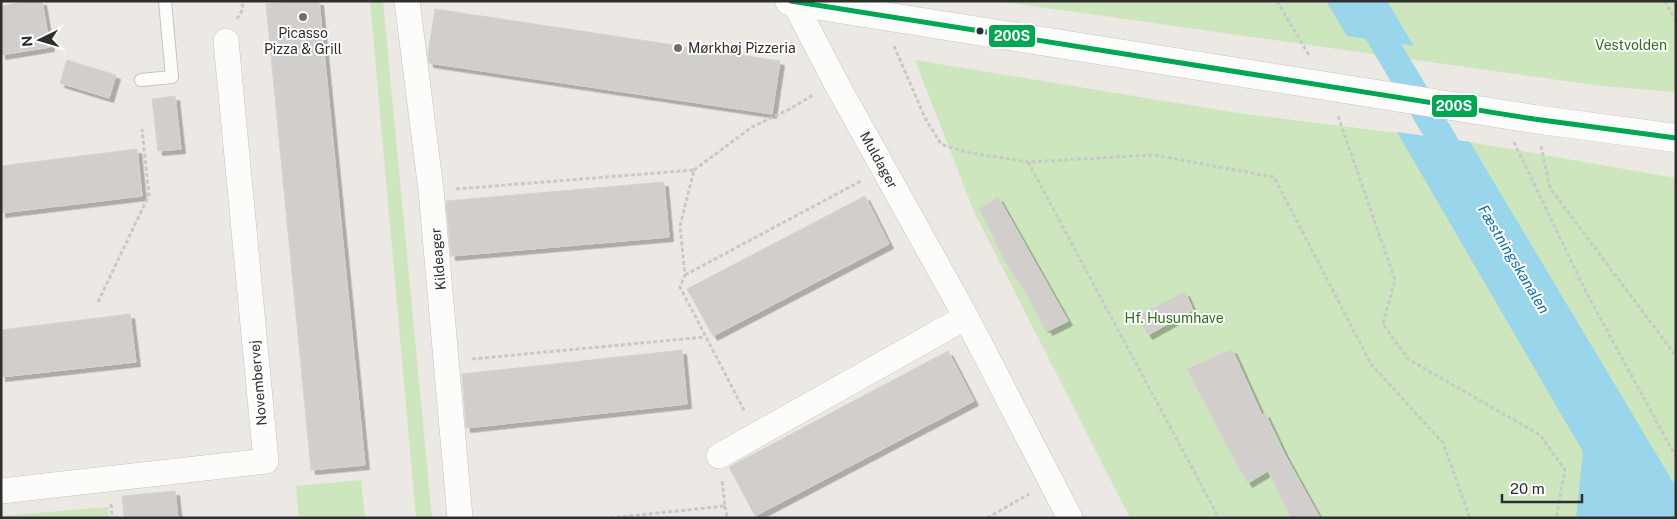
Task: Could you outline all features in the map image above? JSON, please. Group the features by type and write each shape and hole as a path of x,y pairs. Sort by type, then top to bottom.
{"street":[{"name":"Kildeager","path":"407,1 431,190 460,518"},
{"path":"789,1 865,9 1534,119 1676,138"},
{"name":"Muldager","path":"794,2 835,81 966,318 1070,518"},
{"name":"Novembervej","path":"1,490 266,461 226,41"},
{"path":"719,456 966,318"}],"lane":[{"path":"141,80 172,77 165,1"}],"path":[{"path":"1278,1 1328,86 1395,280 1383,324 1408,359 1540,435 1565,470 1556,518"},
{"path":"1665,1 1676,22"},
{"path":"865,9 941,144 965,152 1028,162 1153,155 1274,177 1371,364 1444,443 1470,518"},
{"path":"431,190 694,170 752,126 788,110 835,81"},
{"path":"1500,113 1586,292 1676,458"},
{"path":"1534,119 1550,188 1676,356"},
{"path":"98,302 149,195 142,129"},
{"path":"1028,162 1219,518"},
{"path":"685,275 883,169"},
{"path":"694,170 680,226 685,275 680,287 757,434"},
{"path":"447,362 705,337"},
{"path":"719,456 727,518"},
{"path":"987,518 1052,482"},
{"path":"610,518 725,506"}],"green space":[{"path":"370,1 383,1 432,518 416,518"},
{"name":"Vestvolden","path":"996,1 1676,1 1676,92 1601,86"},
{"name":"Hf. Husumhave","path":"915,60 1231,112 1470,142 1676,178 1676,518 1130,518 974,212"},
{"path":"361,480 365,518 299,518 296,486"},
{"path":"108,507 109,518 1,518 1,516"}],"water":[{"path":"1326,1 1387,1 1414,46 1347,36"},
{"path":"1397,132 1470,142 1676,487 1676,518 1576,518 1583,452"}],"building":[{"path":"28,1 42,1 50,47 1,55 1,6"},
{"path":"319,1 365,465 311,470 266,4"},
{"path":"435,9 780,61 772,114 429,63 428,54"},
{"path":"67,60 116,75 109,98 60,83"},
{"path":"175,96 181,149 158,151 152,99"},
{"path":"137,149 142,196 1,213 1,166"},
{"path":"664,182 669,237 451,256 446,201"},
{"path":"865,196 889,244 713,336 687,289"},
{"path":"998,197 1068,321 1048,331 1046,327 1044,328 1023,287 994,242 996,241 979,209"},
{"path":"1185,292 1193,310 1148,335 1137,316"},
{"path":"130,314 136,362 1,377 1,330"},
{"path":"1232,349 1262,415 1265,413 1285,455 1320,518 1291,518 1268,471 1248,483 1187,369"},
{"path":"682,350 687,404 466,428 462,374"},
{"path":"948,351 974,401 755,516 729,467"},
{"path":"175,491 178,518 124,518 122,496"}],"waterway":[{"name":"Fæstningskanalen","path":"1359,1 1461,171"}],"transit line":[{"name":"200S","path":"791,1 1534,119 1676,138"}],"place":[{"name":"Picasso Pizza & Grill","path":"303,17"},
{"name":"Mørkhøj Pizzeria","path":"678,48"}]}
